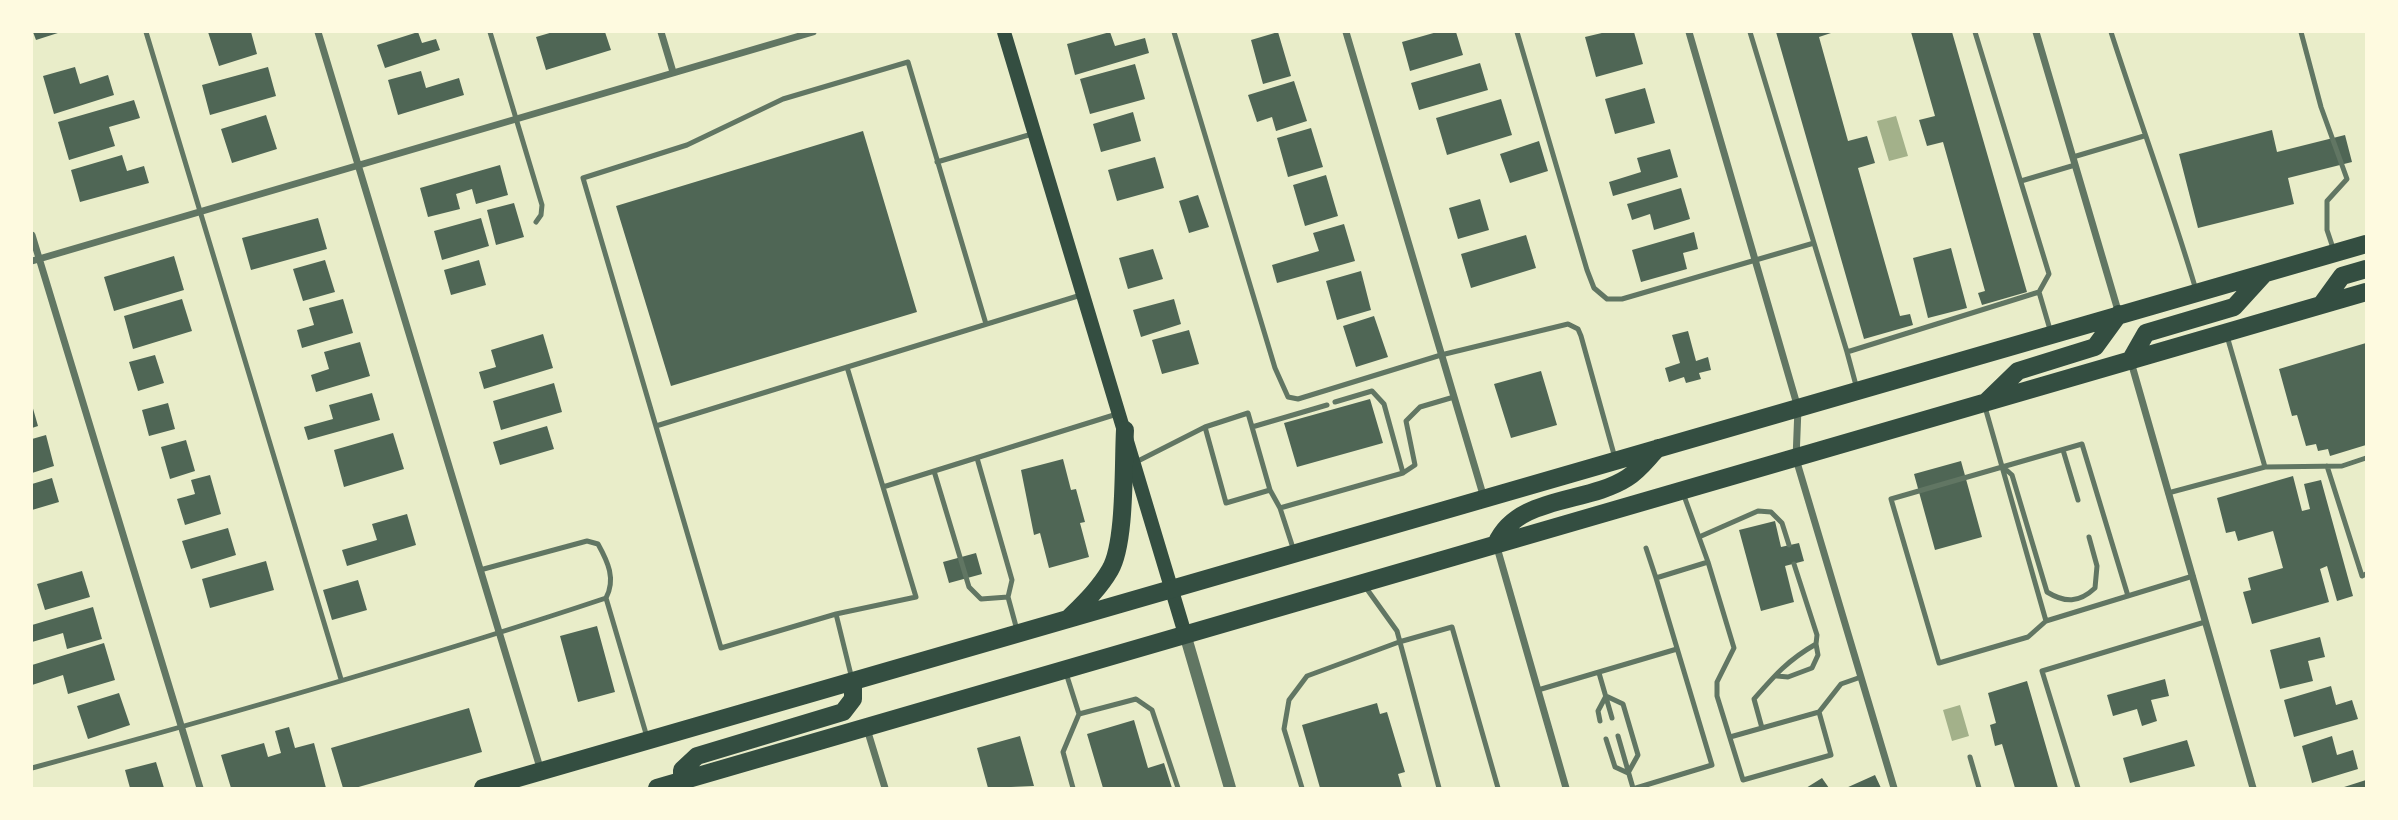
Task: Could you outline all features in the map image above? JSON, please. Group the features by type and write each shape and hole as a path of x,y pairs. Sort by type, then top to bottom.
{"main road":[{"path":"1004,32 1185,634"},
{"path":"483,789 2367,244"},
{"path":"2321,305 2342,276 2367,269"},
{"path":"2130,361 2146,333 2234,307 2265,273"},
{"path":"657,789 2367,292"},
{"path":"1984,404 2018,371 2095,347 2119,314"},
{"path":"1067,620 1095,592 1112,568 1119,542 1122,422"},
{"path":"1496,544 1510,521 1620,482 1637,470 1658,448"},
{"path":"682,781 682,770 697,756 843,712 853,699 853,681"},
{"path":"532,789 541,771"}],"street":[{"path":"318,32 541,771"},
{"path":"661,32 673,72"},
{"path":"35,260 813,32"},
{"path":"1346,32 1484,498"},
{"path":"1689,32 1758,260 1798,408 1796,459 1894,789"},
{"path":"2036,32 2119,314"},
{"path":"32,235 35,260 201,789"},
{"path":"2130,361 2253,789"},
{"path":"1496,544 1566,789"},
{"path":"1185,634 1230,789"},
{"path":"867,728 885,789"}],"lane":[{"path":"146,32 341,679"},
{"path":"490,32 542,205 541,215 536,222"},
{"path":"1174,32 1275,368 1288,397 1298,399 1441,355 1560,326 1574,326 1581,336 1616,460"},
{"path":"1517,32 1594,288 1607,299 1622,299 1814,243"},
{"path":"1750,32 1858,390"},
{"path":"1847,352 2039,292 2049,274 1975,32"},
{"path":"2111,32 2144,136 2160,169 2197,292"},
{"path":"2301,32 2321,107 2347,179 2328,201 2328,230 2334,253"},
{"path":"847,367 916,597 836,614 721,648 583,178 687,145 783,99 908,62 986,324"},
{"path":"937,162 1035,133"},
{"path":"2021,181 2144,136"},
{"path":"2039,292 2051,335"},
{"path":"656,426 1084,295"},
{"path":"2226,333 2265,467"},
{"path":"1335,402 1372,391 1384,404 1403,473"},
{"path":"1280,508 1403,473 1415,465 1406,421 1420,407 1454,397"},
{"path":"1984,404 2046,621"},
{"path":"1252,427 1327,405"},
{"path":"1135,463 1205,427 1248,413 1270,491 1280,508 1295,554"},
{"path":"883,487 977,458 1122,422"},
{"path":"1205,427 1226,503 1270,491"},
{"path":"2128,596 2082,444 1891,499 1940,663 2028,637 2046,621 2128,596 2193,576"},
{"path":"2063,450 2078,500"},
{"path":"977,458 1012,580 1008,597 1018,634"},
{"path":"2168,493 2265,467 2342,466 2367,458"},
{"path":"2327,466 2365,575"},
{"path":"2003,467 2012,475 2047,592 2060,600 2074,601 2087,596 2095,588 2097,566 2089,537"},
{"path":"934,471 969,587 981,599 1008,597"},
{"path":"1682,491 1708,562 1734,648 1717,682 1717,696 1742,780 1831,755 1819,712"},
{"path":"1699,537 1758,511 1770,512 1782,523 1789,545"},
{"path":"480,570 587,541 598,544 607,560 612,586 606,598 648,740"},
{"path":"1618,736 1635,789 1712,765 1646,548"},
{"path":"1656,578 1708,562"},
{"path":"1777,676 1788,677 1812,668 1818,655 1817,635 1794,564"},
{"path":"1363,582 1396,631 1439,787 1430,789"},
{"path":"32,768 499,634 606,598"},
{"path":"836,614 853,681"},
{"path":"2078,789 2042,671 2206,622"},
{"path":"1302,789 1284,729 1289,700 1307,676 1399,642 1451,627 1498,789"},
{"path":"1762,728 1754,699 1777,676 1781,666 1816,644"},
{"path":"1538,690 1677,649"},
{"path":"1065,669 1079,714 1063,752 1073,789"},
{"path":"1599,673 1612,718"},
{"path":"1730,737 1819,712 1841,684 1861,677"},
{"path":"1600,721 1598,711 1606,695"},
{"path":"1606,695 1623,704 1638,755 1628,773"},
{"path":"1079,714 1136,699 1152,710 1178,789"},
{"path":"1606,739 1615,767 1628,773"},
{"path":"1970,757 1979,789"}],"shaded area":[{"path":"1896,116 1908,156 1889,161 1877,121"},
{"path":"1960,705 1969,736 1952,741 1943,710"}],"building":[{"path":"33,32 61,32 36,40"},
{"path":"208,32 251,32 257,54 219,66"},
{"path":"418,32 422,43 436,39 440,50 385,68 377,45"},
{"path":"553,32 605,32 611,50 546,70 536,37"},
{"path":"1110,32 1115,46 1145,38 1149,53 1075,75 1067,44"},
{"path":"1278,32 1291,76 1263,84 1251,40"},
{"path":"1437,32 1456,32 1463,55 1410,71 1402,42"},
{"path":"1606,32 1634,32 1643,64 1596,77 1585,37"},
{"path":"1776,32 1834,32 1819,37 1848,141 1867,136 1875,163 1858,168 1900,316 1910,314 1913,325 1864,339"},
{"path":"1911,32 1952,32 2027,292 1982,305 1978,293 1985,291 1943,142 1927,146 1919,120 1935,116"},
{"path":"1480,63 1488,90 1419,110 1411,83"},
{"path":"1135,64 1145,99 1090,114 1080,79"},
{"path":"75,67 80,84 108,75 114,95 54,114 43,76"},
{"path":"268,67 276,96 210,115 202,85"},
{"path":"421,71 426,88 459,78 464,95 398,115 388,80"},
{"path":"1294,81 1307,121 1276,131 1272,117 1257,122 1248,95"},
{"path":"1645,88 1655,123 1615,134 1605,99"},
{"path":"1501,99 1512,135 1447,155 1436,118"},
{"path":"134,100 140,118 109,127 115,146 69,160 58,122"},
{"path":"1133,112 1141,141 1101,152 1093,124"},
{"path":"266,115 277,149 232,163 221,129"},
{"path":"1311,128 1323,167 1288,177 1277,138"},
{"path":"2272,130 2277,152 2345,135 2352,162 2288,178 2294,204 2198,228 2179,154"},
{"path":"863,131 917,312 671,386 616,206"},
{"path":"1539,141 1548,171 1510,183 1500,154"},
{"path":"1670,149 1678,177 1613,196 1609,182 1641,172 1637,158"},
{"path":"122,155 127,171 144,166 149,183 80,202 71,170"},
{"path":"1155,157 1164,188 1117,201 1108,170"},
{"path":"500,165 508,195 476,204 472,189 456,194 460,209 428,217 420,188"},
{"path":"1326,175 1338,216 1305,226 1293,185"},
{"path":"1681,188 1690,219 1654,230 1650,214 1632,220 1627,204"},
{"path":"1198,195 1209,227 1189,233 1179,201"},
{"path":"1480,199 1489,230 1458,239 1449,208"},
{"path":"514,203 524,237 496,245 487,210"},
{"path":"318,218 327,249 251,270 242,238"},
{"path":"481,218 489,246 442,260 434,231"},
{"path":"1344,224 1355,261 1277,283 1272,265 1319,251 1313,233"},
{"path":"1694,232 1698,249 1683,253 1687,269 1641,282 1632,250"},
{"path":"1526,235 1536,268 1471,288 1461,254"},
{"path":"1951,248 1967,308 1928,318 1913,258"},
{"path":"1153,249 1163,279 1128,289 1119,258"},
{"path":"174,256 184,290 114,311 104,277"},
{"path":"325,260 335,292 303,301 293,269"},
{"path":"479,260 486,285 451,295 444,270"},
{"path":"1361,271 1371,310 1337,320 1326,281"},
{"path":"182,299 192,331 133,349 124,316"},
{"path":"343,299 353,333 302,348 297,330 314,325 309,308"},
{"path":"1174,299 1181,324 1141,337 1133,310"},
{"path":"1374,316 1388,357 1356,367 1343,326"},
{"path":"1189,330 1199,364 1162,374 1152,340"},
{"path":"1688,331 1696,361 1708,357 1711,370 1699,373 1701,379 1686,383 1684,377 1669,382 1665,368 1680,363 1672,335"},
{"path":"543,334 553,368 484,389 479,372 496,367 491,350"},
{"path":"360,342 370,376 316,392 311,375 329,369 324,352"},
{"path":"2366,343 2366,445 2330,456 2328,449 2318,451 2316,444 2306,446 2297,415 2292,416 2279,369"},
{"path":"155,355 164,383 138,391 129,362"},
{"path":"1541,371 1557,425 1511,438 1494,384"},
{"path":"554,383 562,412 501,430 493,401"},
{"path":"372,393 380,420 308,440 304,427 333,419 329,405"},
{"path":"1370,399 1383,443 1297,467 1284,423"},
{"path":"168,403 175,429 149,436 142,410"},
{"path":"32,405 38,426 32,428"},
{"path":"547,426 554,449 500,465 493,442"},
{"path":"393,433 404,469 344,487 334,450"},
{"path":"46,435 54,466 32,473 32,439"},
{"path":"186,440 195,471 170,479 161,447"},
{"path":"1063,459 1071,490 1076,489 1085,522 1080,523 1089,557 1049,568 1040,533 1034,535 1021,470"},
{"path":"1961,461 1982,537 1935,550 1914,474"},
{"path":"210,475 221,514 185,525 177,499 195,494 191,480"},
{"path":"2293,476 2302,511 2310,509 2304,484 2321,480 2353,596 2337,601 2327,566 2320,569 2329,602 2252,624 2243,592 2251,590 2248,578 2283,568 2273,531 2238,541 2235,531 2226,533 2217,498"},
{"path":"52,478 59,502 32,510 32,484"},
{"path":"407,514 416,545 347,566 342,550 377,540 372,524"},
{"path":"1775,521 1781,547 1799,543 1804,561 1785,566 1794,602 1761,611 1739,530"},
{"path":"228,528 236,555 191,569 182,541"},
{"path":"976,553 982,574 949,583 943,562"},
{"path":"266,561 274,590 210,608 202,579"},
{"path":"82,571 90,597 45,610 37,584"},
{"path":"358,580 367,610 332,620 323,590"},
{"path":"93,607 102,639 67,649 63,633 32,642 32,625"},
{"path":"597,626 615,692 578,702 560,636"},
{"path":"2320,637 2325,657 2308,661 2313,681 2280,689 2270,650"},
{"path":"104,643 115,680 68,694 63,675 32,685 32,665"},
{"path":"2165,679 2169,696 2151,700 2157,721 2142,726 2137,709 2113,716 2107,695"},
{"path":"2027,681 2058,788 2015,788 2002,744 1995,746 1990,725 1996,723 1988,693"},
{"path":"2331,686 2336,705 2352,700 2358,719 2294,737 2284,700"},
{"path":"119,693 130,725 88,739 77,706"},
{"path":"1377,703 1380,714 1387,712 1405,772 1398,774 1402,788 1320,788 1302,725"},
{"path":"469,708 482,752 355,788 343,788 331,748"},
{"path":"1134,720 1148,768 1164,763 1172,788 1103,788 1087,734"},
{"path":"289,727 295,748 314,743 326,788 231,788 221,755 264,743 268,757 281,753 275,731"},
{"path":"1020,736 1034,786 988,788 977,748"},
{"path":"2332,736 2337,755 2353,750 2358,769 2312,783 2302,746"},
{"path":"2187,740 2195,766 2130,783 2123,758"},
{"path":"156,762 164,788 130,788 125,770"},
{"path":"1875,775 1881,788 1846,788"},
{"path":"1822,778 1829,788 1806,788"},
{"path":"2366,780 2366,788 2341,788"}]}
